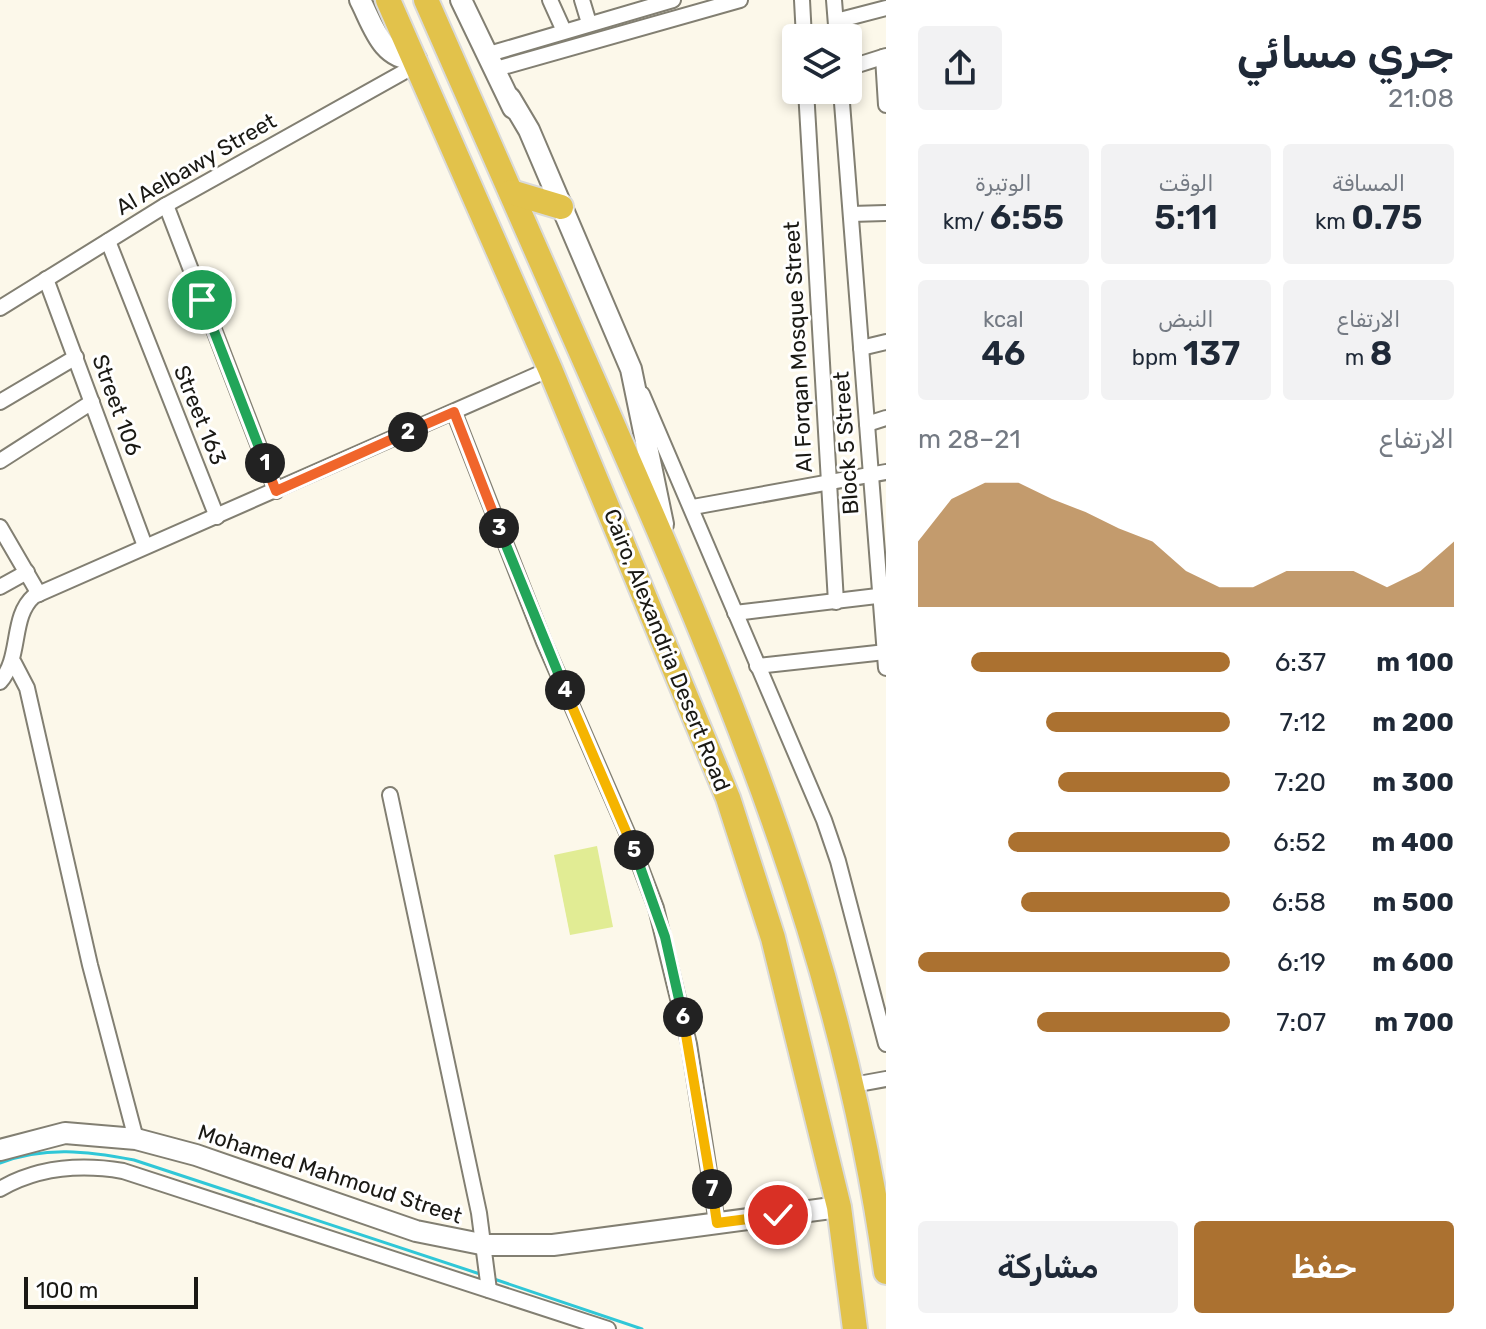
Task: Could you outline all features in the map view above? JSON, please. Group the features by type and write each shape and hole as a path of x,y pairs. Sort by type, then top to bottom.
{"highway":[{"name":"Cairo, Alexandria Desert Road","path":"388,0 550,369 728,798 773,938 839,1207 855,1329"},
{"name":"Cairo, Alexandria Desert Road","path":"426,0 669,552 778,824 812,929 853,1085 886,1272"},
{"path":"511,192 561,207"}],"street":[{"path":"360,0 390,52 417,62"},
{"path":"461,0 510,98 552,197 561,207 693,507 838,861 886,1044"},
{"path":"550,0 564,31"},
{"path":"582,0 589,23"},
{"path":"492,61 564,31 673,0"},
{"path":"492,61 740,0"},
{"path":"802,0 803,24"},
{"path":"834,0 836,24"},
{"path":"836,21 886,8"},
{"path":"862,63 884,56 886,105"},
{"name":"Al Aelbawy Street","path":"0,308 166,205 417,62"},
{"name":"Al Forqan Mosque Street","path":"807,104 836,602"},
{"name":"Block 5 Street","path":"842,104 867,424 878,473 886,668"},
{"path":"166,205 276,491"},
{"path":"851,214 886,213"},
{"name":"Street 163","path":"108,241 217,517"},
{"name":"Street 106","path":"46,279 145,546"},
{"path":"861,348 886,342"},
{"path":"0,402 76,357"},
{"path":"0,682 14,663 23,610 39,594 550,369"},
{"path":"631,369 669,552"},
{"path":"0,461 92,402"},
{"path":"454,412 544,642 629,837 656,908 689,1044 717,1223"},
{"path":"867,424 886,418"},
{"path":"693,507 878,473"},
{"path":"0,527 39,594"},
{"path":"0,587 27,572"},
{"path":"735,613 883,595"},
{"path":"757,666 885,652"},
{"path":"14,663 27,688 90,965 136,1139"},
{"path":"390,795 486,1245 489,1290"},
{"path":"853,1085 886,1079"},
{"name":"Mohamed Mahmoud Street","path":"0,1150 65,1133 136,1139 196,1155 416,1231 486,1245 553,1245 839,1207"},
{"path":"0,1189 16,1180 53,1170 83,1166 123,1171 608,1329"}],"green space":[{"path":"597,846 613,927 570,935 554,855"}],"waterway":[{"path":"0,1163 50,1152 100,1154 134,1160 483,1275"},
{"path":"494,1279 642,1329"}],"route":[{"path":"202,300 276,491 454,412 544,642 629,837 656,908 675,976 689,1044 717,1223 778,1215"}]}
